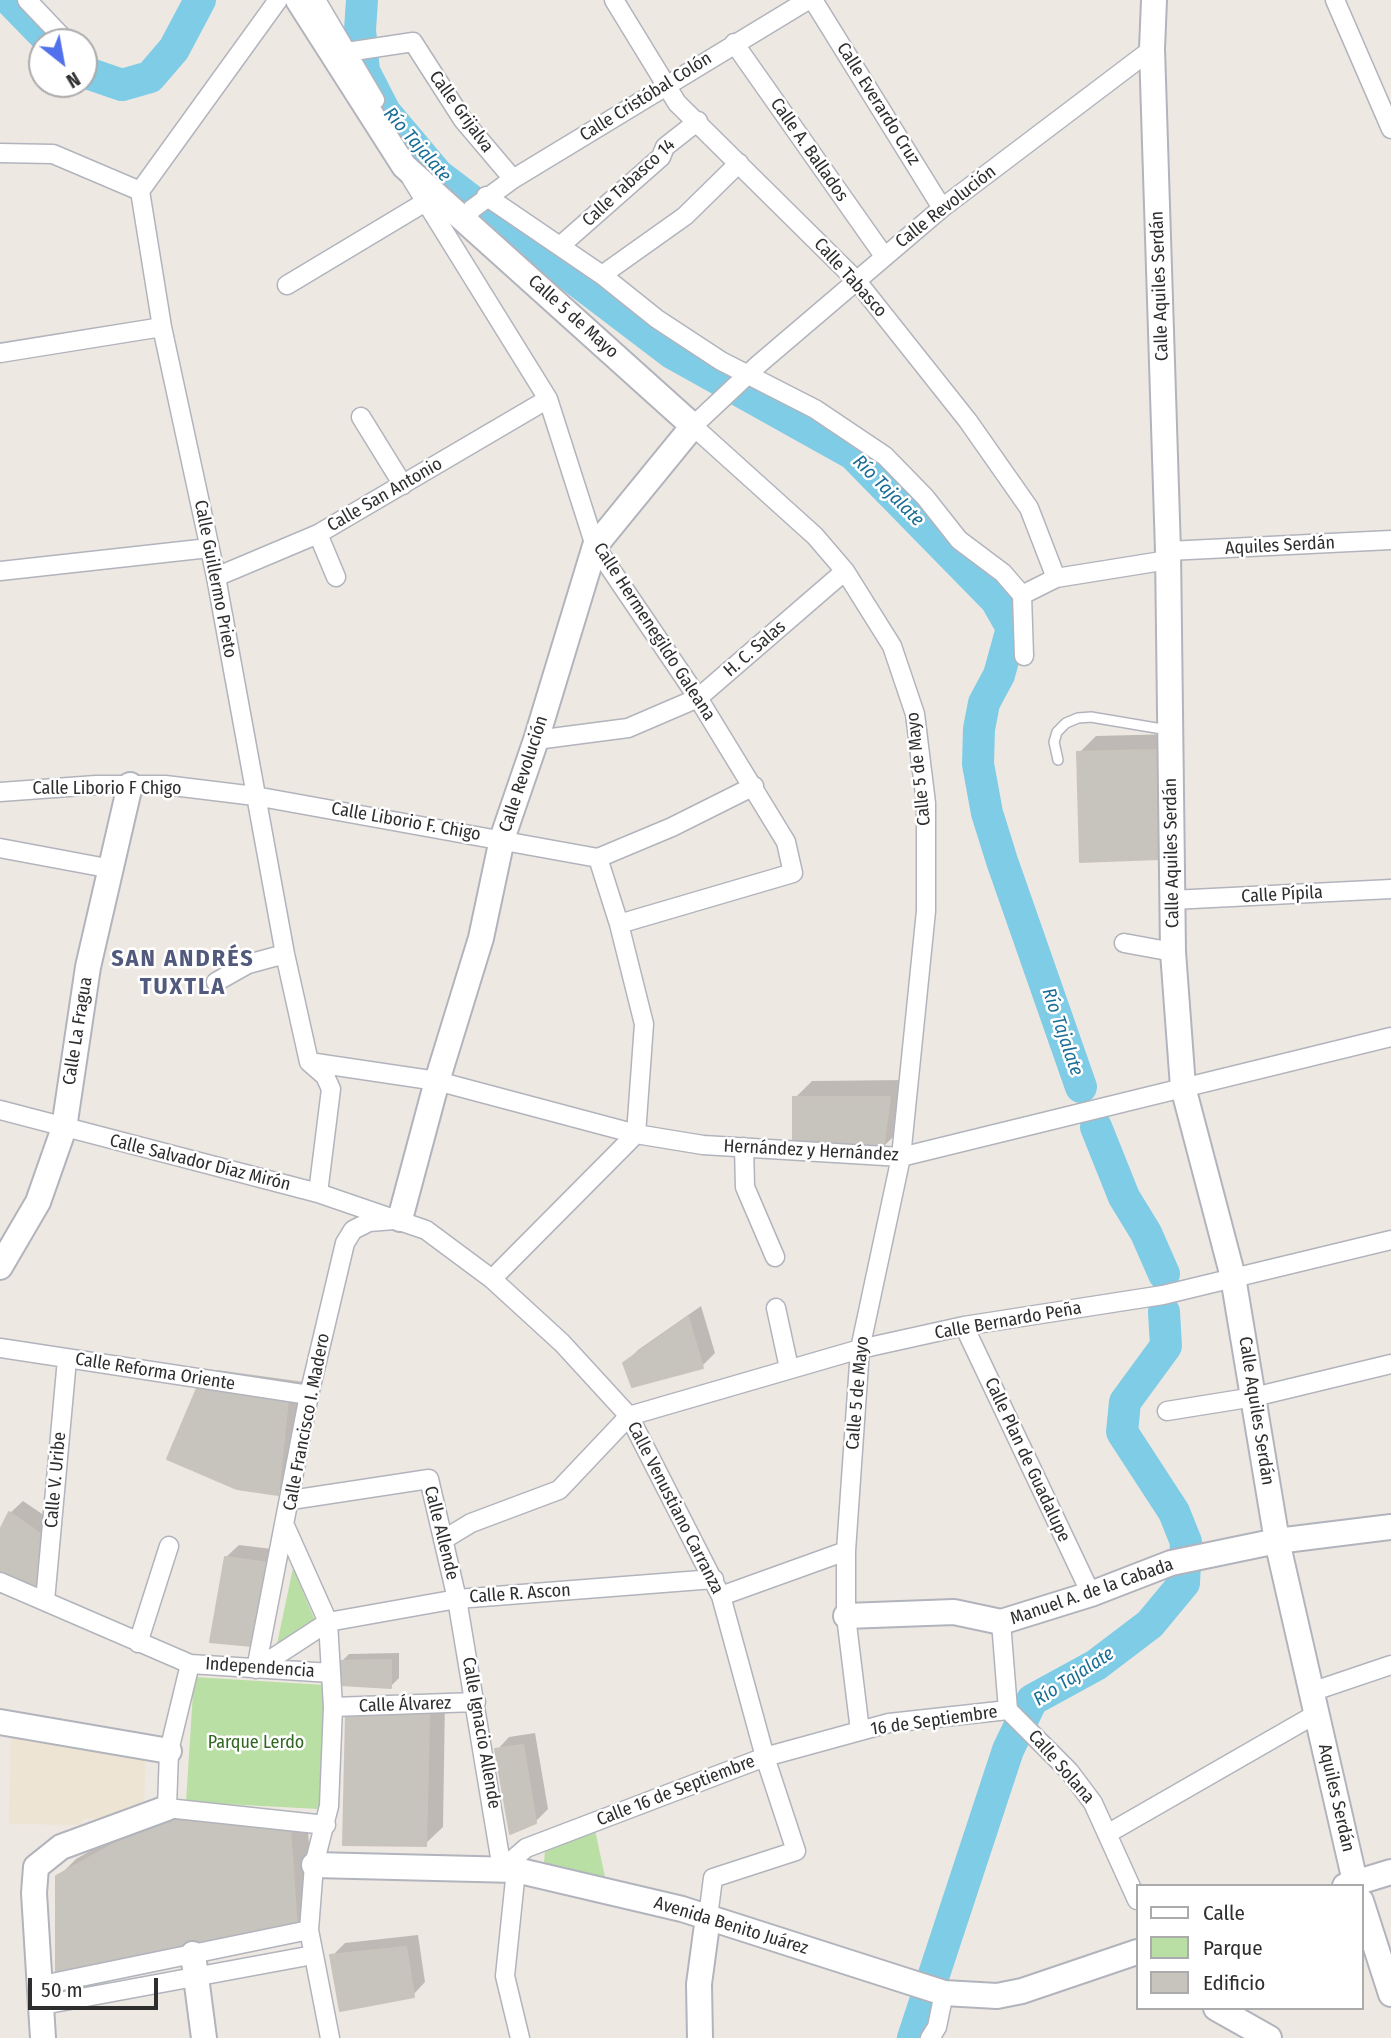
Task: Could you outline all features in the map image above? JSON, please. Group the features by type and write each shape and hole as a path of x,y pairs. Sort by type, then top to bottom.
{"street":[{"path":"27,0 54,28"},
{"path":"0,153 53,154 140,191 278,0"},
{"name":"Calle 5 de Mayo","path":"298,0 422,186 477,206 560,246 603,275 657,319 746,377 815,409 885,456 925,498 959,540 1003,573 1022,595"},
{"name":"Calle Hermenegildo Galeana","path":"316,0 359,49 422,186 548,399 595,546 698,698 786,842 793,873 620,924"},
{"name":"Calle Tabasco","path":"614,0 677,103 856,280 968,421 1029,508 1056,578"},
{"name":"Calle Cristóbal Colón","path":"477,206 513,179 808,0"},
{"name":"Calle Everardo Cruz","path":"813,0 942,208"},
{"name":"Calle Aquiles Serdán","path":"1154,0 1152,49 1168,555 1173,952 1183,1087 1233,1277 1277,1541 1314,1703"},
{"path":"1335,0 1383,91 1391,129"},
{"name":"Calle Grijalva","path":"359,49 413,42 463,120 513,179"},
{"name":"Calle A. Ballados","path":"734,43 884,256"},
{"name":"Calle Revolución","path":"400,1219 437,1081 481,938 502,839 536,740 595,546 692,426 746,377 942,208 1152,49"},
{"name":"Calle Tabasco 14","path":"560,246 662,157 665,147 698,121"},
{"path":"603,275 685,216 739,163"},
{"path":"287,285 422,186"},
{"name":"Calle Guillermo Prieto","path":"140,191 162,327 216,577 285,954 309,1062 325,1076 331,1089 318,1193"},
{"name":"Calle 5 de Mayo","path":"477,206 692,426 815,536 845,571 892,646 915,714 926,803 926,911 901,1157 860,1349 846,1551 846,1616 860,1731"},
{"path":"0,353 162,327"},
{"name":"Calle San Antonio","path":"216,577 318,534 548,399"},
{"path":"361,417 404,485"},
{"path":"318,534 336,577"},
{"name":"Aquiles Serdán","path":"1022,595 1056,578 1168,555 1391,540"},
{"path":"0,571 209,548"},
{"name":"H. C. Salas","path":"536,740 628,728 698,698 845,571"},
{"path":"1022,595 1024,656"},
{"name":"Calle La Fragua","path":"0,1268 38,1202 64,1128 88,967 131,785"},
{"name":"Calle Liborio F Chigo","path":"0,792 165,785 255,796"},
{"path":"492,1279 636,1135 644,1024 620,924 598,858 672,827 754,786"},
{"name":"Calle Liborio F. Chigo","path":"255,796 598,858"},
{"path":"0,848 112,869"},
{"name":"Calle Pípila","path":"1172,900 1391,889"},
{"path":"1124,943 1173,952"},
{"path":"216,982 248,964 285,954"},
{"name":"Hernández y Hernández","path":"309,1062 437,1081 636,1135 703,1145 901,1157 1391,1037"},
{"name":"Calle Salvador Díaz Mirón","path":"0,1110 318,1193 400,1219"},
{"path":"744,1147 745,1187 775,1257"},
{"name":"Calle Francisco I. Madero","path":"330,2038 309,1930 314,1865 326,1825 333,1707 328,1622 286,1528 309,1395 354,1204"},
{"path":"345,1243 353,1230 369,1222 400,1219"},
{"name":"Calle Venustiano Carranza","path":"400,1219 426,1230 492,1279 562,1343 629,1416 718,1588 765,1758 796,1851 713,1878 708,1917"},
{"name":"Calle Bernardo Peña","path":"629,1416 860,1349 964,1326 1163,1295 1391,1240"},
{"path":"776,1308 789,1368"},
{"name":"Calle Plan de Guadalupe","path":"964,1326 1091,1594"},
{"name":"Calle Reforma Oriente","path":"0,1349 309,1395"},
{"name":"Calle V. Uribe","path":"45,1601 67,1359"},
{"path":"1167,1411 1254,1397 1391,1364"},
{"path":"443,1540 471,1523 559,1490 629,1416"},
{"name":"Calle Allende","path":"291,1500 429,1479 457,1599"},
{"name":"Manuel A. de la Cabada","path":"846,1616 954,1612 1001,1622 1091,1594 1171,1563 1277,1541 1391,1527"},
{"path":"256,1669 286,1528"},
{"path":"138,1643 169,1546"},
{"name":"Calle R. Ascon","path":"328,1622 457,1599 718,1588 846,1551"},
{"name":"Independencia","path":"0,1582 190,1664 331,1672"},
{"name":"Calle Ignacio Allende","path":"457,1599 509,1869 505,1976 520,2038"},
{"path":"256,1669 328,1622"},
{"path":"1001,1622 1011,1712"},
{"path":"167,1808 169,1751 190,1664"},
{"path":"1107,1834 1314,1703 1391,1665"},
{"name":"Calle Álvarez","path":"333,1707 476,1702"},
{"name":"Aquiles Serdán","path":"1314,1703 1353,1884"},
{"name":"16 de Septiembre","path":"860,1731 889,1723 1011,1712"},
{"name":"Calle Solana","path":"1011,1712 1093,1802 1136,1898"},
{"path":"0,1722 169,1751"},
{"name":"Calle 16 de Septiembre","path":"509,1869 526,1848 765,1758 860,1731"},
{"path":"43,2038 34,1893 36,1867 61,1847 167,1808 326,1825"},
{"name":"Avenida Benito Juárez","path":"314,1865 509,1869 682,1909 936,1991 997,1996 1022,1992 1136,1952"},
{"path":"1363,1885 1391,1872"},
{"path":"1363,1915 1391,1994"},
{"path":"700,2038 699,1984 708,1917"},
{"path":"42,1995 195,1965 309,1930"},
{"path":"195,1965 313,1955"},
{"path":"195,1965 204,2038"},
{"path":"936,1991 937,2034"},
{"path":"1220,2010 1269,2038"}],"lane":[{"path":"1058,760 1054,741 1057,732 1066,723 1078,718 1091,717 1170,730"}],"shaded area":[{"path":"11,1728 146,1750 144,1801 107,1818 83,1819 81,1825 9,1824"}],"green space":[{"path":"293,1568 316,1623 277,1644"},
{"name":"Parque Lerdo","path":"194,1677 325,1685 319,1809 186,1802"},
{"path":"595,1830 605,1877 544,1863 545,1851"}],"building":[{"path":"1156,750 1159,859 1080,862 1077,752"},
{"path":"793,1097 890,1097 883,1149 793,1142"},
{"path":"688,1317 703,1368 632,1387 623,1363"},
{"path":"198,1386 288,1399 278,1495 237,1489 167,1459"},
{"path":"9,1512 42,1535 35,1589 0,1572 0,1530"},
{"path":"225,1557 268,1563 252,1646 210,1642"},
{"path":"391,1660 391,1688 340,1685 339,1661"},
{"path":"346,1714 429,1715 426,1846 343,1845"},
{"path":"523,1745 536,1823 510,1834 495,1749"},
{"path":"157,1820 290,1829 297,1929 56,1979 56,1876"},
{"path":"406,1947 414,1997 340,2011 330,1955"}],"waterway":[{"name":"Río Tajalate","path":"10,0 37,28"},
{"name":"Río Tajalate","path":"98,77 122,85 150,77 174,49 200,0"},
{"name":"Río Tajalate","path":"362,0 360,30 364,71 385,112 438,175 672,353 853,454 996,600 1012,628 999,675 984,703 979,729 978,764 987,813 1002,861 1081,1087"},
{"name":"Río Tajalate","path":"1096,1127 1124,1197 1146,1233 1164,1274"},
{"name":"Río Tajalate","path":"913,2038 1008,1750 1032,1700 1096,1665 1150,1624 1184,1583 1186,1542 1174,1512 1122,1432 1125,1402 1166,1346 1164,1312"}],"district":[{"name":"SAN ANDRÉS TUXTLA","path":"183,973"}]}
